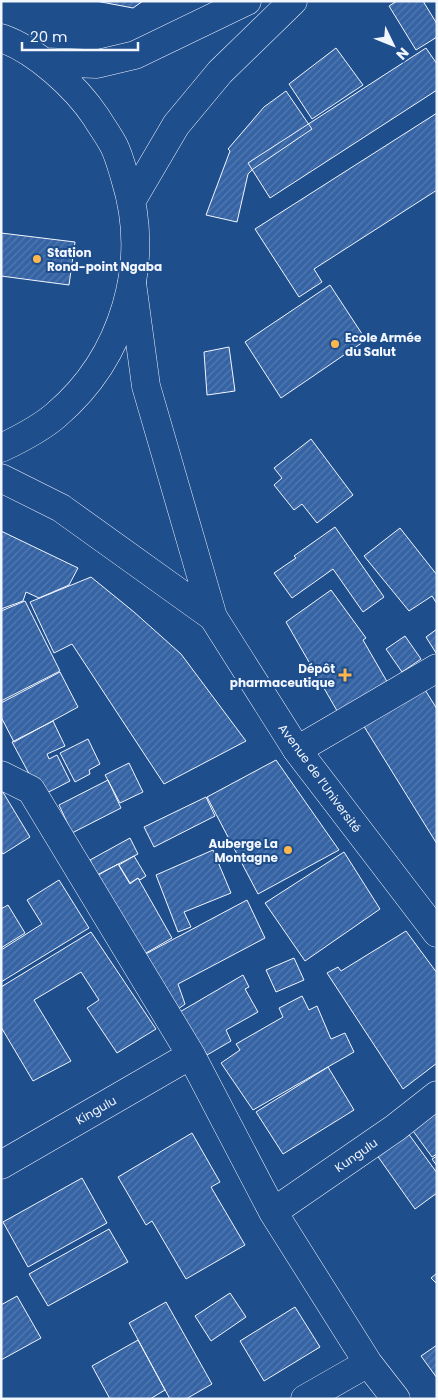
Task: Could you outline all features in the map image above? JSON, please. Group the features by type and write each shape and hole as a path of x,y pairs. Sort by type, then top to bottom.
{"main road":[{"path":"44,62 97,64 135,55 247,1"},
{"path":"132,200 176,125 220,72 293,1"},
{"path":"1,38 44,62 84,100 114,146 132,200 136,227 136,256 132,283 122,321 106,356 83,388 56,416 24,437 1,448"},
{"path":"132,283 146,386 213,617"},
{"path":"1,478 61,508 213,617"},
{"name":"Avenue de l’Université","path":"213,617 297,750 437,933"},
{"path":"297,750 437,668"},
{"path":"1,775 31,790 191,1055 273,1212 368,1363 396,1399"},
{"name":"Kingulu","path":"1,1165 191,1055"},
{"name":"Kungulu","path":"273,1212 395,1128 437,1096"},
{"path":"305,1399 368,1363"}],"building":[{"path":"96,1 143,1 133,8"},
{"path":"397,1 423,1 437,24 437,37 416,50 389,6"},
{"path":"336,48 363,85 312,119 289,84"},
{"path":"426,48 437,64 437,90 270,198 248,163"},
{"path":"286,91 312,129 248,174 237,222 206,215 230,151 228,149 264,107"},
{"path":"437,113 437,190 314,269 322,282 299,297 255,229"},
{"name":"Station Rond-point Ngaba","path":"1,233 75,242 69,285 1,276"},
{"path":"330,285 366,340 281,398 245,342"},
{"path":"229,347 235,391 207,395 204,352"},
{"path":"311,439 353,495 317,523 302,504 294,510 274,485 282,478 274,468"},
{"path":"335,527 384,597 363,612 333,569 292,598 274,573 296,558 294,556"},
{"path":"400,528 437,575 437,604 432,596 409,611 364,556"},
{"path":"1,531 78,568 69,585 39,598 26,592 23,601 1,609"},
{"path":"91,577 181,654 246,741 164,784 72,644 54,653 30,602"},
{"path":"331,590 366,638 363,640 393,692 344,723 286,622"},
{"path":"25,601 60,671 1,701 1,611"},
{"path":"437,629 437,653 436,653 426,637"},
{"path":"405,636 421,659 402,672 386,649"},
{"path":"60,672 78,707 14,742 1,717 1,703"},
{"path":"422,685 437,709 437,844 360,720"},
{"path":"53,721 65,746 47,754 49,759 57,755 70,781 41,796 12,742"},
{"path":"88,739 100,764 89,770 90,774 75,782 60,753"},
{"path":"276,760 339,850 258,894 207,797"},
{"path":"129,763 143,792 120,803 105,775"},
{"path":"108,780 121,808 72,833 59,805"},
{"path":"1,789 30,837 3,854 1,851"},
{"path":"206,797 215,816 154,847 144,827"},
{"path":"130,838 138,854 97,875 90,860"},
{"path":"213,850 231,893 184,912 191,927 178,932 156,875"},
{"path":"344,852 380,909 305,961 265,903"},
{"path":"134,856 146,876 130,883 119,865"},
{"path":"118,864 130,884 138,878 172,938 139,957 91,879"},
{"path":"59,880 89,928 1,982 1,950 42,924 27,900"},
{"path":"247,900 265,938 178,984 185,1004 174,1012 140,957"},
{"path":"8,905 25,933 1,948 1,909"},
{"path":"406,931 437,973 437,1063 403,1089 327,973 338,967 341,971"},
{"path":"91,932 156,1029 117,1053 87,1008 99,1000 81,972 34,1000 71,1061 33,1081 1,1027 1,987"},
{"path":"294,958 304,980 276,992 266,970"},
{"path":"243,975 249,987 245,989 258,1012 226,1030 231,1041 207,1055 201,1045 198,1047 178,1013"},
{"path":"302,996 309,1010 317,1006 331,1039 345,1033 354,1052 253,1110 221,1063 240,1050 236,1044 283,1017 279,1008"},
{"path":"328,1067 354,1110 283,1154 256,1112"},
{"path":"437,1104 437,1154 432,1157 408,1124"},
{"path":"405,1129 437,1173 437,1193 415,1209 374,1151"},
{"path":"192,1133 220,1182 211,1187 245,1245 186,1279 152,1221 146,1225 118,1177"},
{"path":"437,1156 437,1166 432,1159"},
{"path":"82,1178 107,1223 28,1267 3,1222"},
{"path":"109,1229 128,1262 48,1306 29,1274"},
{"path":"437,1273 437,1284 431,1278"},
{"path":"230,1293 246,1317 211,1341 195,1316"},
{"path":"17,1296 41,1338 1,1360 1,1305"},
{"path":"166,1302 212,1384 186,1399 170,1399 129,1323"},
{"path":"295,1307 320,1347 264,1381 240,1341"},
{"path":"138,1340 165,1390 150,1399 110,1399 92,1366"},
{"path":"437,1345 437,1378 421,1356"}],"place":[{"name":"Station Rond-point Ngaba","path":"37,259"},
{"name":"Ecole Armée du Salut","path":"335,344"},
{"name":"Dépôt pharmaceutique","path":"345,675"},
{"name":"Auberge La Montagne","path":"288,850"}]}
